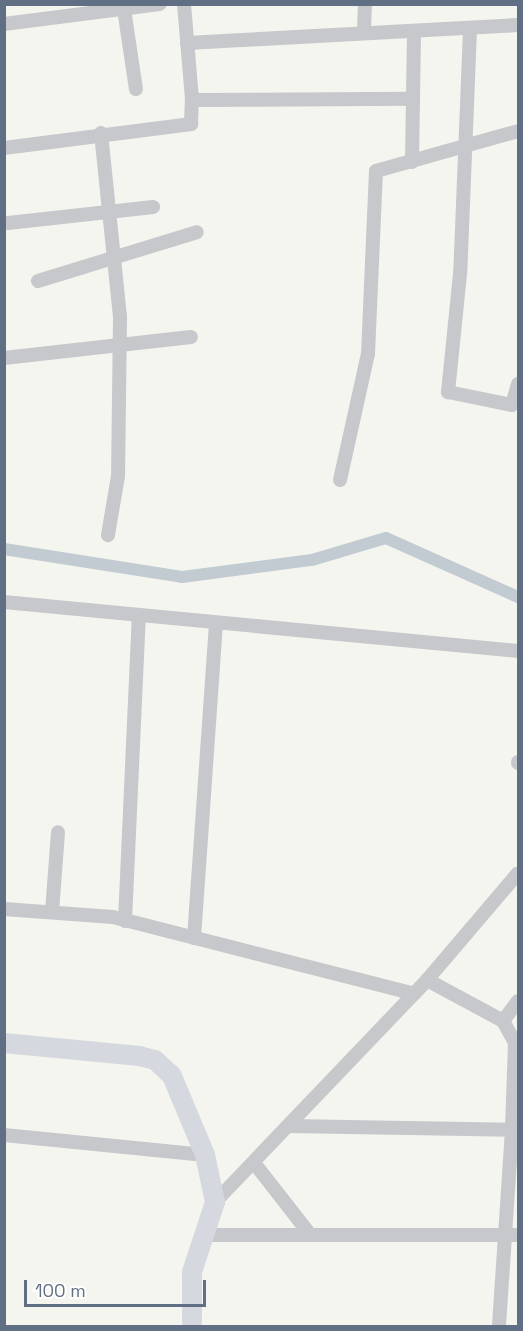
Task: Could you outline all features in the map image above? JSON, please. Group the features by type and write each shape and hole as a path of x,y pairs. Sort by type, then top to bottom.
{"main road":[{"path":"4,1043 155,1060 183,1096 205,1155 215,1202 202,1235 192,1272 192,1326"}],"street":[{"path":"4,24 160,4"},
{"path":"4,148 101,133 190,124 192,100 184,4"},
{"path":"364,31 365,4"},
{"path":"124,9 136,89"},
{"path":"188,43 364,31 470,30 519,25"},
{"path":"470,30 460,274 448,392 512,405 519,384"},
{"path":"412,162 411,99 414,31"},
{"path":"192,100 411,99"},
{"path":"340,480 368,354 376,171 464,149 519,131"},
{"path":"101,133 113,210 117,258 118,476 108,535"},
{"path":"8,223 153,207"},
{"path":"38,281 197,232"},
{"path":"4,358 117,341 191,337"},
{"path":"4,602 139,618 519,651"},
{"path":"125,921 139,618"},
{"path":"194,938 216,624"},
{"path":"52,912 58,832"},
{"path":"215,1202 255,1164 427,980 519,873"},
{"path":"4,909 125,921 414,994"},
{"path":"427,980 503,1022 515,1043 513,1234 498,1326"},
{"path":"503,1022 519,1001"},
{"path":"289,1126 515,1130"},
{"path":"4,1135 205,1155"},
{"path":"255,1164 309,1233"},
{"path":"202,1235 513,1234"}],"waterway":[{"path":"4,549 182,577 312,560 386,538 518,597"}]}
